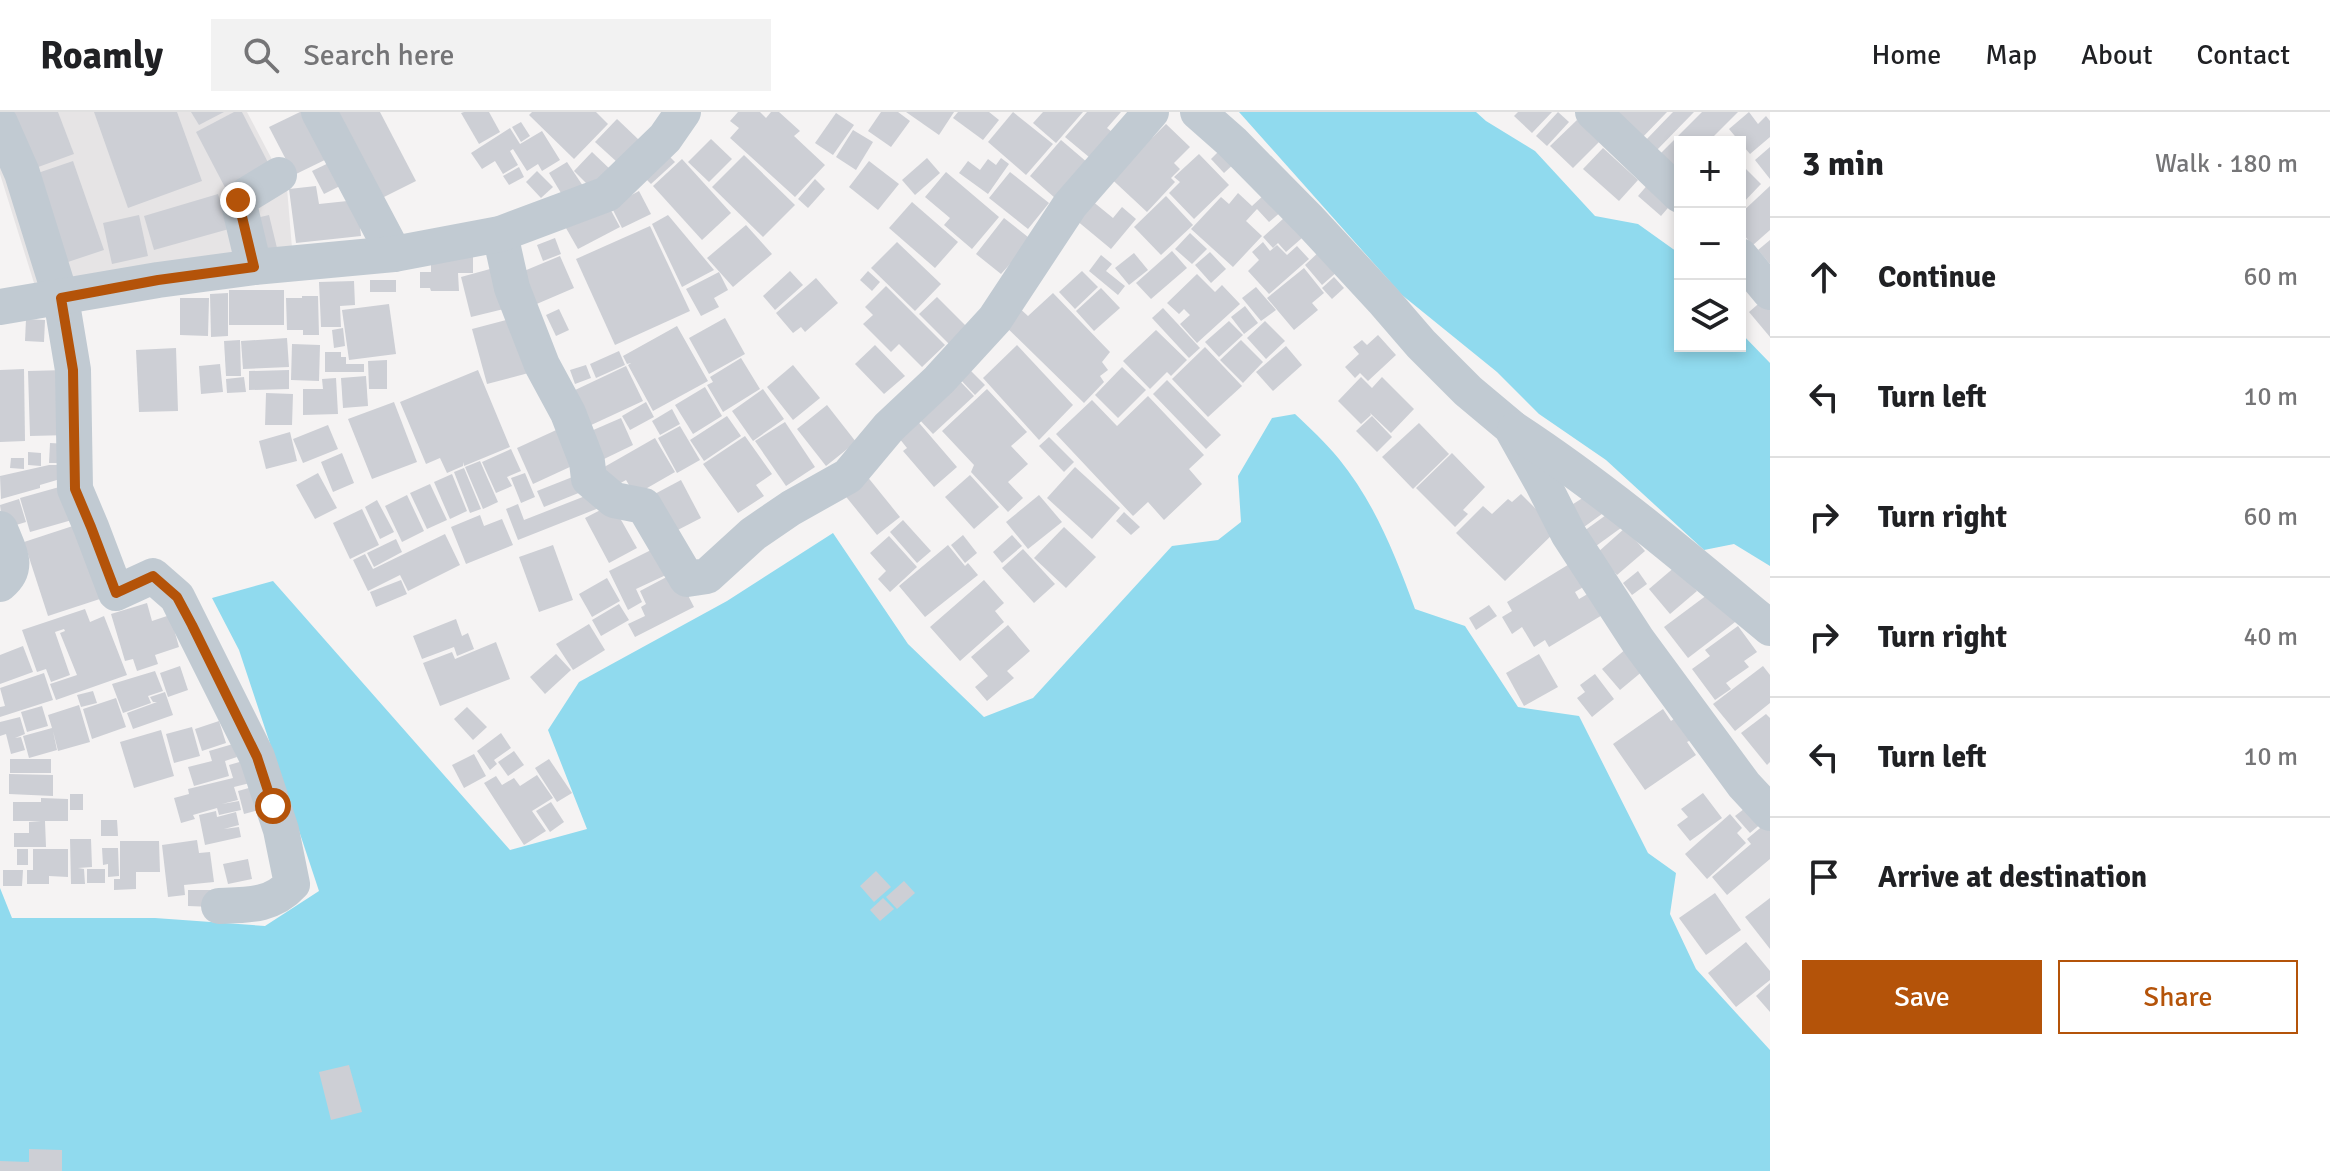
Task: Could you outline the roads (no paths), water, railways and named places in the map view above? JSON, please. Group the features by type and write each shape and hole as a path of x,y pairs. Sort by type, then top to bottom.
{"street":[{"path":"319,112 394,254"},
{"path":"0,307 254,267 394,254 500,234 607,194 665,138 683,112"},
{"path":"500,234 512,288 542,365 568,413 587,462 589,479 614,500 644,506 687,579 707,576 753,534 848,476 889,427 939,380 995,319 1070,205 1151,112"},
{"path":"1198,112 1309,220 1468,391 1511,427 1567,464 1770,628"},
{"path":"1593,112 1674,189"},
{"path":"0,123 22,173 61,298 73,370 75,489 116,593 153,576 177,597 257,757 281,830 292,884 281,896 256,904 219,906"},
{"path":"254,267 238,200 279,175"},
{"path":"1746,263 1770,292"},
{"path":"1511,427 1569,535 1638,641 1744,785 1770,813"},
{"path":"0,529 12,562 10,576 0,584"}],"water":[{"path":"1239,112 1476,112 1535,151 1595,216 1638,224 1674,250 1674,352 1746,352 1746,338 1770,363 1770,566 1734,544 1704,550 1606,460 1539,414 1497,372 1402,295"},
{"path":"1295,414 1352,476 1392,550 1415,609 1465,626 1518,707 1579,716 1648,853 1676,873 1670,914 1696,969 1770,1050 1770,1171 0,1171 0,888 12,918 155,918 265,926 319,891 239,650 212,598 273,581 510,850 587,829 548,730 579,682 727,601 833,533 908,644 984,717 1033,698 1172,546 1218,540 1241,522 1238,476 1272,418"}]}
